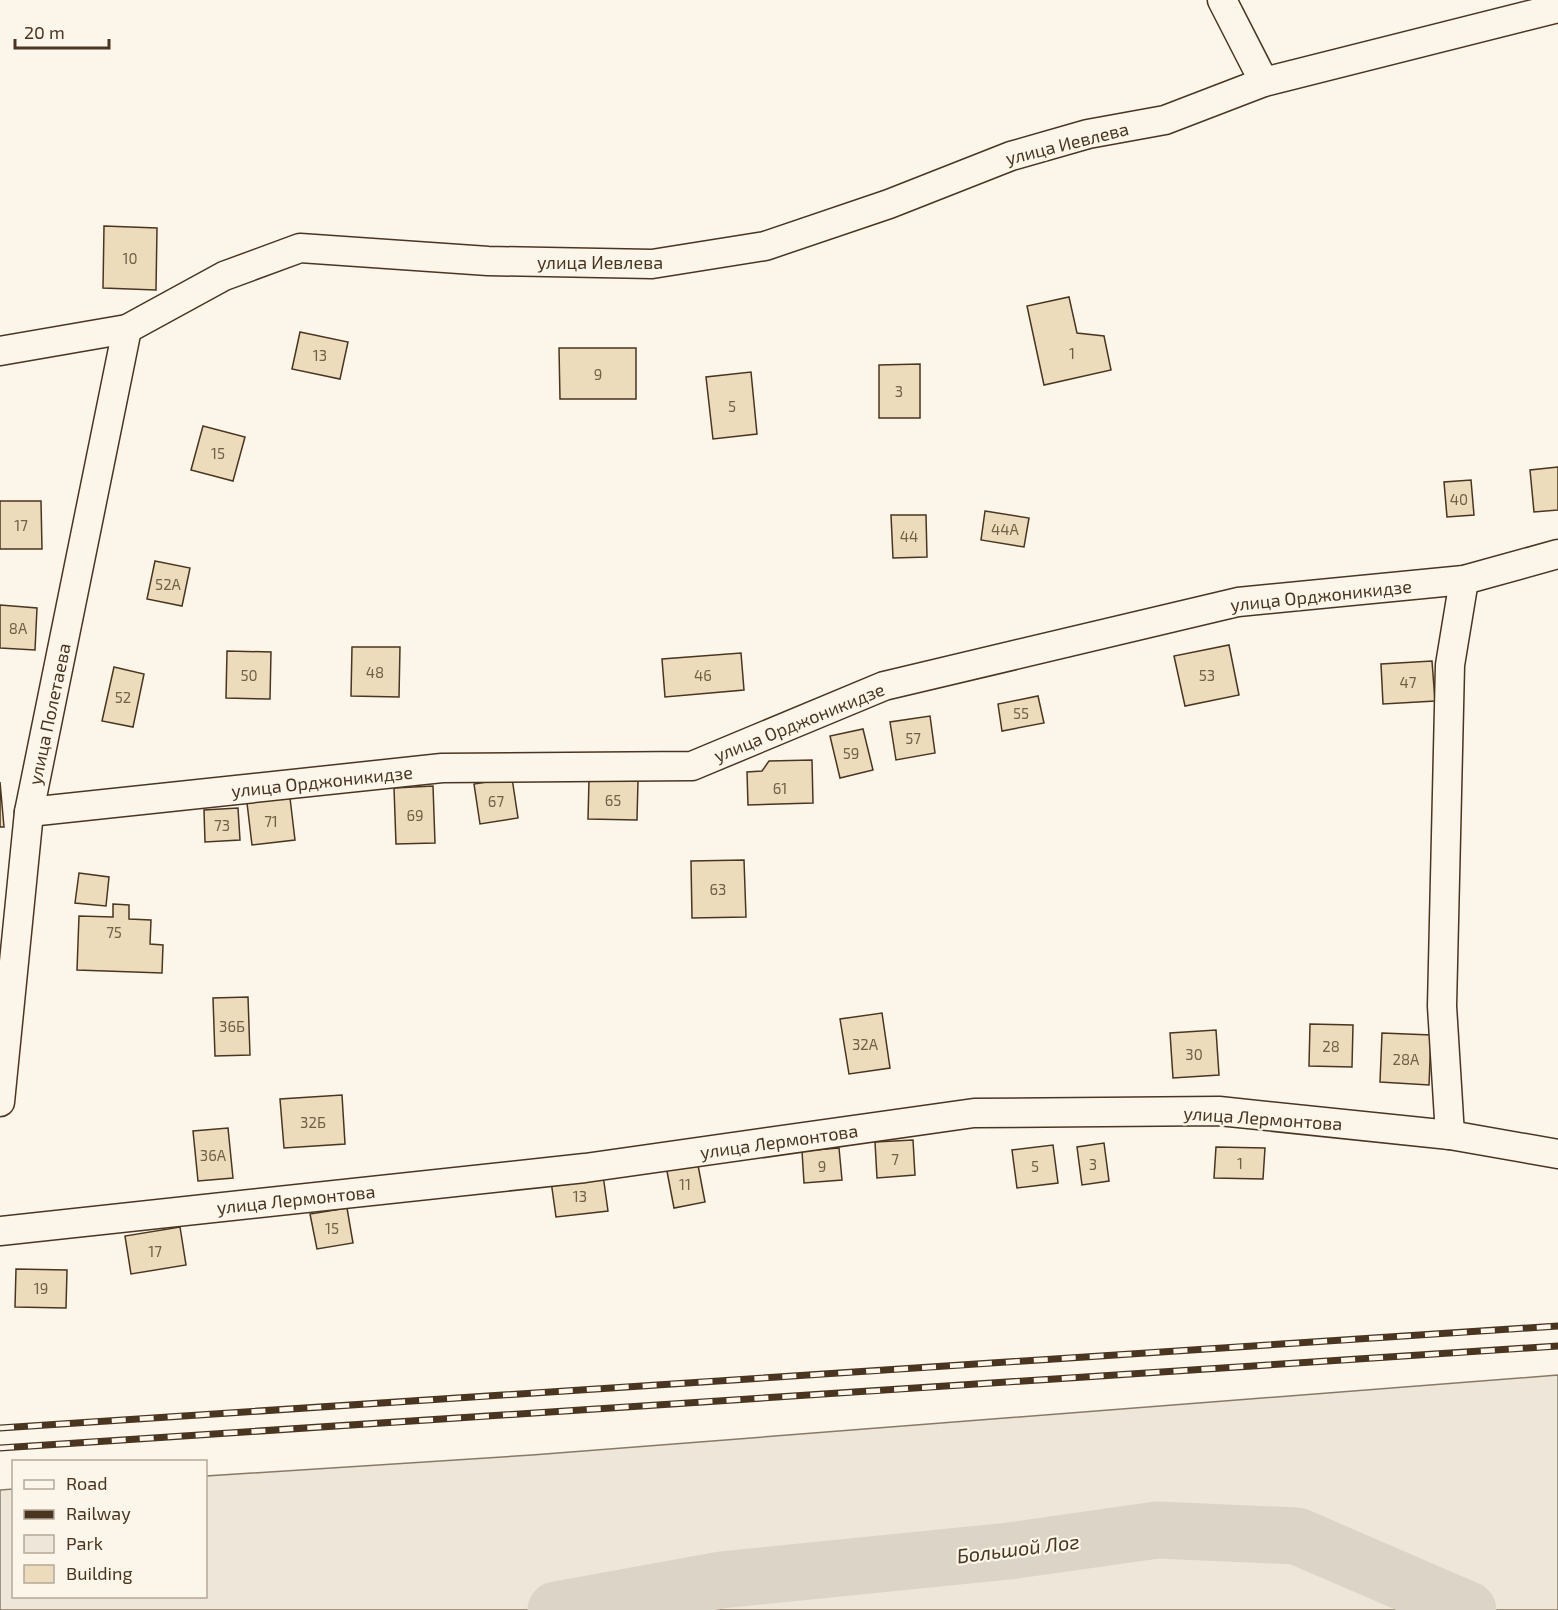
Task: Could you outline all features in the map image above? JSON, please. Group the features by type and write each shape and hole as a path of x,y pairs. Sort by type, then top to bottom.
{"street":[{"path":"1222,0 1264,82"},
{"name":"улица Иевлева","path":"0,351 127,329 224,276 300,248 488,261 652,264 765,246 889,204 1011,156 1088,134 1165,120 1264,82 1550,6"},
{"name":"улица Полетаева","path":"0,1102 29,812 127,329"},
{"name":"улица Орджоникидзе","path":"29,812 442,768 692,766 895,683 1238,602 1464,580 1558,554"},
{"path":"1450,1135 1442,1006 1449,689 1450,665 1464,580"},
{"name":"улица Лермонтова","path":"0,1232 585,1168 974,1113 1219,1111 1450,1135 1558,1155"}],"green space":[{"path":"1558,1375 1558,1610 0,1610 0,1490 12,1489 12,1598 207,1598 207,1476 532,1455"}],"building":[{"path":"104,226 157,228 156,290 103,288"},
{"path":"1069,297 1077,333 1104,336 1111,370 1044,385 1027,306"},
{"path":"300,332 348,342 340,379 292,369"},
{"path":"559,348 636,348 636,399 560,399"},
{"path":"920,364 920,418 879,418 879,365"},
{"path":"751,372 757,434 713,439 706,377"},
{"path":"203,426 245,437 233,481 191,470"},
{"path":"1558,467 1558,510 1534,512 1530,470"},
{"path":"1471,480 1474,515 1447,517 1444,482"},
{"path":"0,501 41,501 42,549 0,549"},
{"path":"985,511 1029,518 1024,547 981,540"},
{"path":"891,515 926,515 927,557 893,558"},
{"path":"155,561 190,568 182,606 147,599"},
{"path":"0,605 37,608 35,650 0,648"},
{"path":"1229,645 1239,695 1185,706 1174,656"},
{"path":"352,647 400,647 399,697 351,696"},
{"path":"227,651 271,652 270,699 226,698"},
{"path":"741,653 744,690 665,697 662,659"},
{"path":"1432,661 1435,701 1383,704 1381,664"},
{"path":"114,667 144,674 133,727 102,721"},
{"path":"1038,696 1044,723 1002,731 998,704"},
{"path":"930,716 935,753 896,760 890,722"},
{"path":"863,729 873,770 840,778 830,736"},
{"path":"812,760 813,803 748,805 747,772 762,771 769,761"},
{"path":"512,778 518,818 480,824 474,784"},
{"path":"589,780 638,781 637,820 588,819"},
{"path":"0,782 4,827 0,827"},
{"path":"433,786 435,843 396,844 394,788"},
{"path":"290,798 295,840 252,845 247,803"},
{"path":"238,808 240,840 205,842 204,810"},
{"path":"744,860 746,917 692,918 691,861"},
{"path":"79,873 109,877 106,906 75,903"},
{"path":"113,904 129,905 129,919 151,920 150,944 163,945 162,973 77,970 79,916 113,917"},
{"path":"248,997 250,1055 215,1056 213,998"},
{"path":"882,1013 890,1068 849,1074 840,1019"},
{"path":"1310,1024 1353,1025 1352,1067 1309,1066"},
{"path":"1216,1030 1219,1075 1173,1078 1170,1033"},
{"path":"1382,1033 1431,1035 1429,1085 1380,1082"},
{"path":"342,1095 345,1144 284,1148 280,1099"},
{"path":"228,1128 233,1178 198,1181 193,1131"},
{"path":"913,1140 915,1175 877,1178 875,1142"},
{"path":"1104,1143 1109,1181 1082,1185 1077,1147"},
{"path":"1053,1145 1058,1183 1017,1188 1012,1150"},
{"path":"1216,1147 1265,1148 1263,1179 1214,1178"},
{"path":"839,1148 842,1180 804,1183 802,1151"},
{"path":"697,1160 705,1202 674,1208 666,1166"},
{"path":"603,1175 608,1211 556,1217 551,1181"},
{"path":"347,1208 353,1243 317,1249 310,1214"},
{"path":"180,1227 186,1265 131,1274 125,1236"},
{"path":"16,1269 67,1270 66,1308 15,1307"}],"waterway":[{"name":"Большой Лог","path":"556,1610 721,1580 1009,1551 1157,1530 1297,1536 1468,1610"}],"railway":[{"path":"0,1428 1558,1326"},
{"path":"0,1448 1558,1346"}]}
